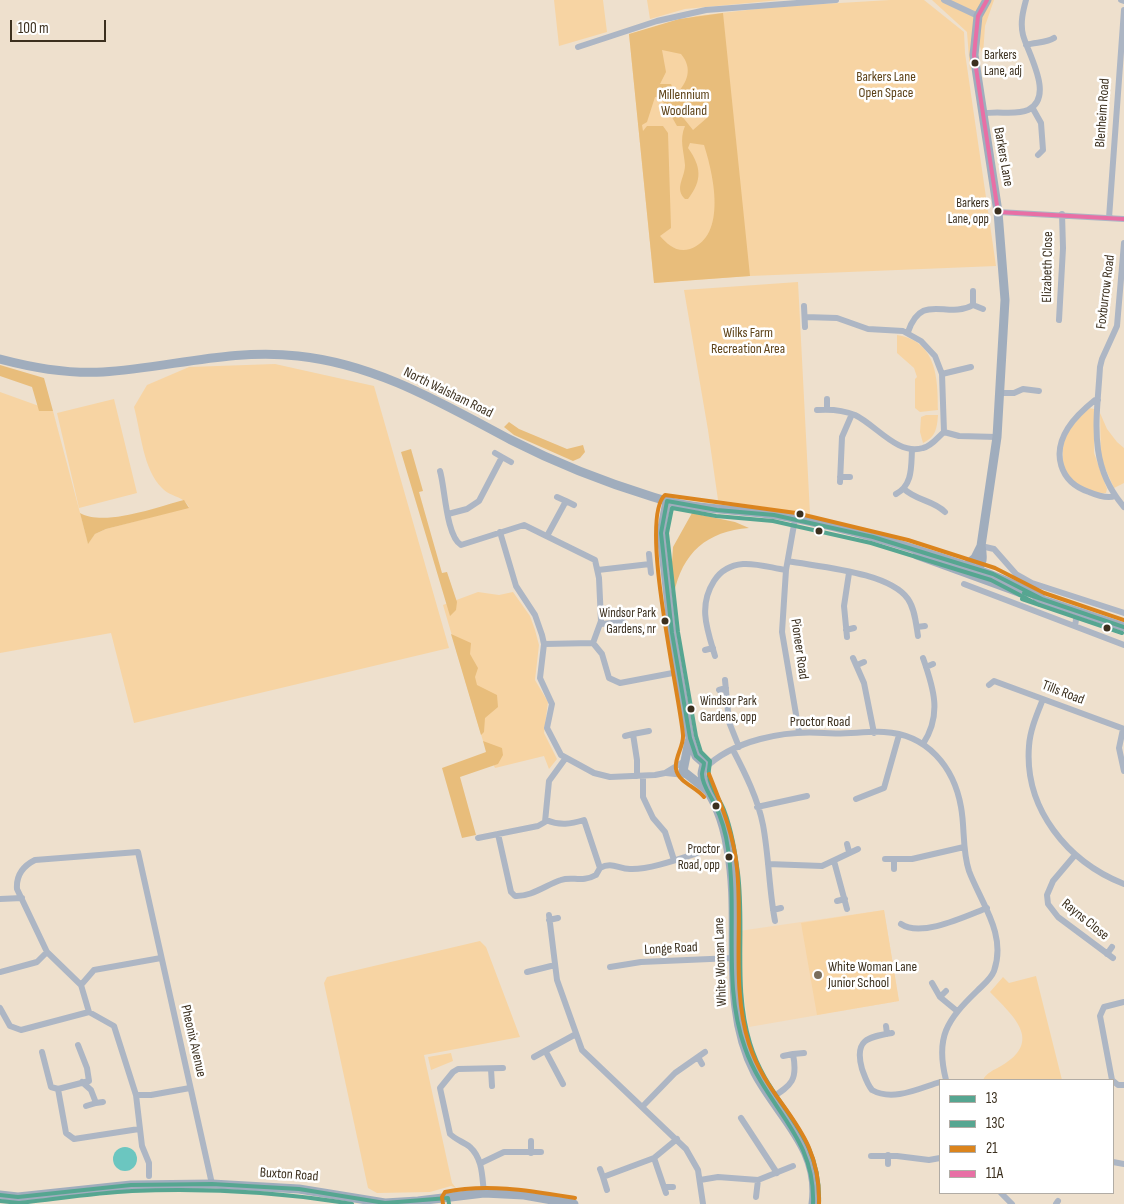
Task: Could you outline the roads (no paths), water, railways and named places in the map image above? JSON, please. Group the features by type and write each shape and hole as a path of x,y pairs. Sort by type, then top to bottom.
{"street":[{"path":"578,47 657,21 706,10 836,0"},
{"path":"944,0 958,9 978,16 987,0"},
{"path":"982,114 1023,111 1032,107 1039,96 1039,85 1026,45 1022,25 1026,0"},
{"name":"Blenheim Road","path":"1109,218 1124,10"},
{"name":"Barkers Lane","path":"967,565 975,558 981,546 997,436 1005,300 998,212 974,55 978,16"},
{"path":"1026,45 1050,41 1054,38"},
{"path":"1032,107 1043,131 1043,150 1038,155"},
{"path":"1115,115 1124,116"},
{"path":"998,212 1062,214 1124,219"},
{"name":"Elizabeth Close","path":"1059,320 1063,248 1062,214"},
{"name":"Foxburrow Road","path":"1124,244 1118,326 1102,359 1096,443 1098,456 1107,483 1124,507"},
{"path":"973,291 973,305"},
{"path":"908,332 916,316 922,310 930,308 965,309 973,305 983,309"},
{"path":"804,306 805,327"},
{"path":"805,317 837,318 868,329 908,332 928,348 935,356 942,374 944,432 930,445 912,450 901,446 852,414 827,409 817,410"},
{"name":"North Walsham Road","path":"0,359 48,370 82,372 136,369 236,354 275,354 327,360 356,368 402,385 578,471 667,501 717,510 795,519 873,537 978,569 1014,583 1042,599"},
{"path":"942,374 971,367"},
{"path":"1000,393 1014,393 1023,389 1039,391"},
{"path":"827,399 827,409"},
{"path":"1098,400 1095,400 1079,414 1068,427 1062,440 1059,462 1065,476 1073,485 1094,494 1111,498 1115,496"},
{"path":"850,477 840,479 842,437 852,414"},
{"path":"944,432 960,436 997,436"},
{"path":"896,494 904,489 910,475 912,450"},
{"path":"494,453 511,462"},
{"path":"448,514 467,509 478,502 502,457"},
{"path":"440,471 446,479 443,495 448,514 455,538 461,545 524,526 595,560 598,570 601,624 593,643"},
{"path":"904,489 914,498 935,504 945,512"},
{"path":"557,497 574,506"},
{"name":"White Woman Lane","path":"667,501 663,515 662,544 678,672 690,738 719,815 728,848 732,879 734,1001 739,1033 752,1066 806,1151 813,1176 813,1204"},
{"path":"547,536 566,502"},
{"name":"Pioneer Road","path":"795,519 786,570 782,632 799,732"},
{"path":"500,532 516,586 535,615 544,644 540,678 552,704 547,728 565,759 602,776 640,777 665,773 689,776 703,771"},
{"name":"North Walsham Road","path":"873,537 970,575 1124,627"},
{"path":"981,546 994,549 1016,574 1032,583 1124,613"},
{"name":"Barkers Lane","path":"978,569 983,557 981,546"},
{"path":"649,554 651,573"},
{"path":"788,561 878,580 901,592 913,610 918,636"},
{"path":"598,570 650,564"},
{"path":"715,656 706,627 704,601 719,574 727,568 741,564 786,570"},
{"path":"967,565 970,575 978,569"},
{"path":"849,573 844,606 846,633 854,628"},
{"path":"964,584 1124,645"},
{"path":"1075,626 1077,612"},
{"path":"601,624 623,622"},
{"path":"917,627 925,626"},
{"path":"544,644 583,641 593,643 602,654 609,678 613,683 678,672"},
{"path":"705,650 713,648"},
{"path":"853,658 869,698 874,733"},
{"path":"923,658 933,689 935,710 933,728 923,744"},
{"path":"857,666 864,662"},
{"path":"926,667 934,664"},
{"path":"725,680 730,722 736,749 763,824 773,910 776,921"},
{"name":"Tills Road","path":"992,680 1124,729 1119,748 1124,771"},
{"path":"718,690 726,688"},
{"path":"1043,699 1029,745 1031,777 1035,795 1050,826 1075,855 1100,873 1124,884"},
{"path":"625,736 649,731"},
{"name":"Proctor Road","path":"698,757 725,753 759,740 799,732 854,735 886,732 914,739 939,756 953,777 963,819 964,847 970,871 996,931 997,945 994,971 988,980 957,1011 946,1028 941,1047 946,1079"},
{"path":"633,734 645,802 665,832 674,860"},
{"path":"856,799 864,793 886,790 899,735"},
{"name":"White Woman Lane","path":"690,738 684,761 689,776 710,793"},
{"name":"Proctor Road","path":"703,771 725,753"},
{"path":"665,773 684,761 698,757"},
{"path":"478,838 538,826 546,820 549,781 565,759"},
{"path":"757,807 807,796"},
{"path":"546,820 557,824 584,820 600,868"},
{"path":"498,834 511,892 515,896 526,895 562,880 578,881 593,877 600,868 611,864 630,870 701,852"},
{"path":"847,844 849,852"},
{"path":"885,859 912,859 964,847"},
{"path":"768,864 812,867 834,861 858,849"},
{"name":"Pheonix Avenue","path":"22,898 16,880 25,865 35,860 138,852 212,1184"},
{"name":"Rayns Close","path":"1075,855 1052,881 1047,896 1048,904 1058,917 1113,958"},
{"path":"894,860 894,868"},
{"path":"834,861 847,909"},
{"path":"0,899 22,898 47,952 81,985 89,1012"},
{"path":"837,901 845,899"},
{"path":"773,910 781,908"},
{"path":"901,924 908,928 927,928 987,908"},
{"path":"558,918 549,917 554,965 562,997 576,1034 587,1056 677,1139 693,1160 700,1180 703,1204"},
{"path":"908,920 908,928"},
{"name":"Rayns Close","path":"1107,954 1112,947"},
{"path":"0,972 37,962 47,952"},
{"path":"81,985 94,970 161,958"},
{"name":"Longe Road","path":"610,967 641,962 733,958"},
{"path":"527,972 554,965"},
{"path":"932,983 940,997 957,1011"},
{"path":"940,997 946,991"},
{"path":"1112,1079 1100,1016 1104,1007 1124,1002"},
{"path":"0,1008 10,1026 20,1030 89,1012 114,1026 136,1095 139,1129 142,1146 149,1164 150,1176"},
{"path":"886,1026 890,1033 866,1039 859,1051 865,1079 872,1090 888,1094 904,1093 939,1082"},
{"path":"534,1056 546,1052 564,1039 576,1034"},
{"path":"42,1052 51,1087 58,1089 89,1081 87,1068 78,1045"},
{"path":"546,1052 562,1084"},
{"path":"642,1107 675,1073 705,1052"},
{"path":"783,1056 804,1053"},
{"path":"771,1098 791,1084 795,1077 793,1054"},
{"path":"698,1057 702,1064"},
{"path":"484,1193 480,1163 470,1147 450,1134 440,1088 453,1072 458,1069 503,1068"},
{"path":"492,1069 492,1086"},
{"path":"82,1082 91,1090 96,1104"},
{"path":"136,1095 151,1095 190,1088"},
{"path":"58,1089 66,1133 74,1139 139,1129"},
{"path":"86,1106 104,1102"},
{"path":"741,1118 777,1173"},
{"path":"602,1177 654,1158 677,1139"},
{"path":"531,1141 531,1153"},
{"path":"480,1163 504,1152 542,1152"},
{"path":"871,1156 929,1160 939,1158"},
{"path":"888,1156 888,1164"},
{"path":"654,1158 666,1190 673,1186"},
{"path":"700,1180 718,1177 758,1180 793,1166"},
{"path":"600,1169 607,1190"},
{"path":"756,1196 758,1180"},
{"name":"Buxton Road","path":"0,1195 18,1197 130,1185 212,1184 318,1191 385,1203 448,1201 484,1193 524,1196 574,1204"},
{"path":"1002,1194 1012,1204"}],"water":[{"path":"125,1147 134,1150 137,1159 134,1168 125,1171 116,1168 113,1159 116,1150"}],"place":[{"name":"Barkers Lane, adj","path":"975,63"},
{"name":"Barkers Lane, opp","path":"998,211"},
{"name":"Windsor Park Gardens, nr","path":"665,621"},
{"name":"Windsor Park Gardens, opp","path":"691,709"},
{"name":"Proctor Road, opp","path":"729,857"},
{"name":"White Woman Lane Junior School","path":"818,975"}],"park label":[{"name":"Barkers Lane Open Space","path":"886,86"},
{"name":"Millennium Woodland","path":"684,104"},
{"name":"Wilks Farm Recreation Area","path":"748,342"}]}
